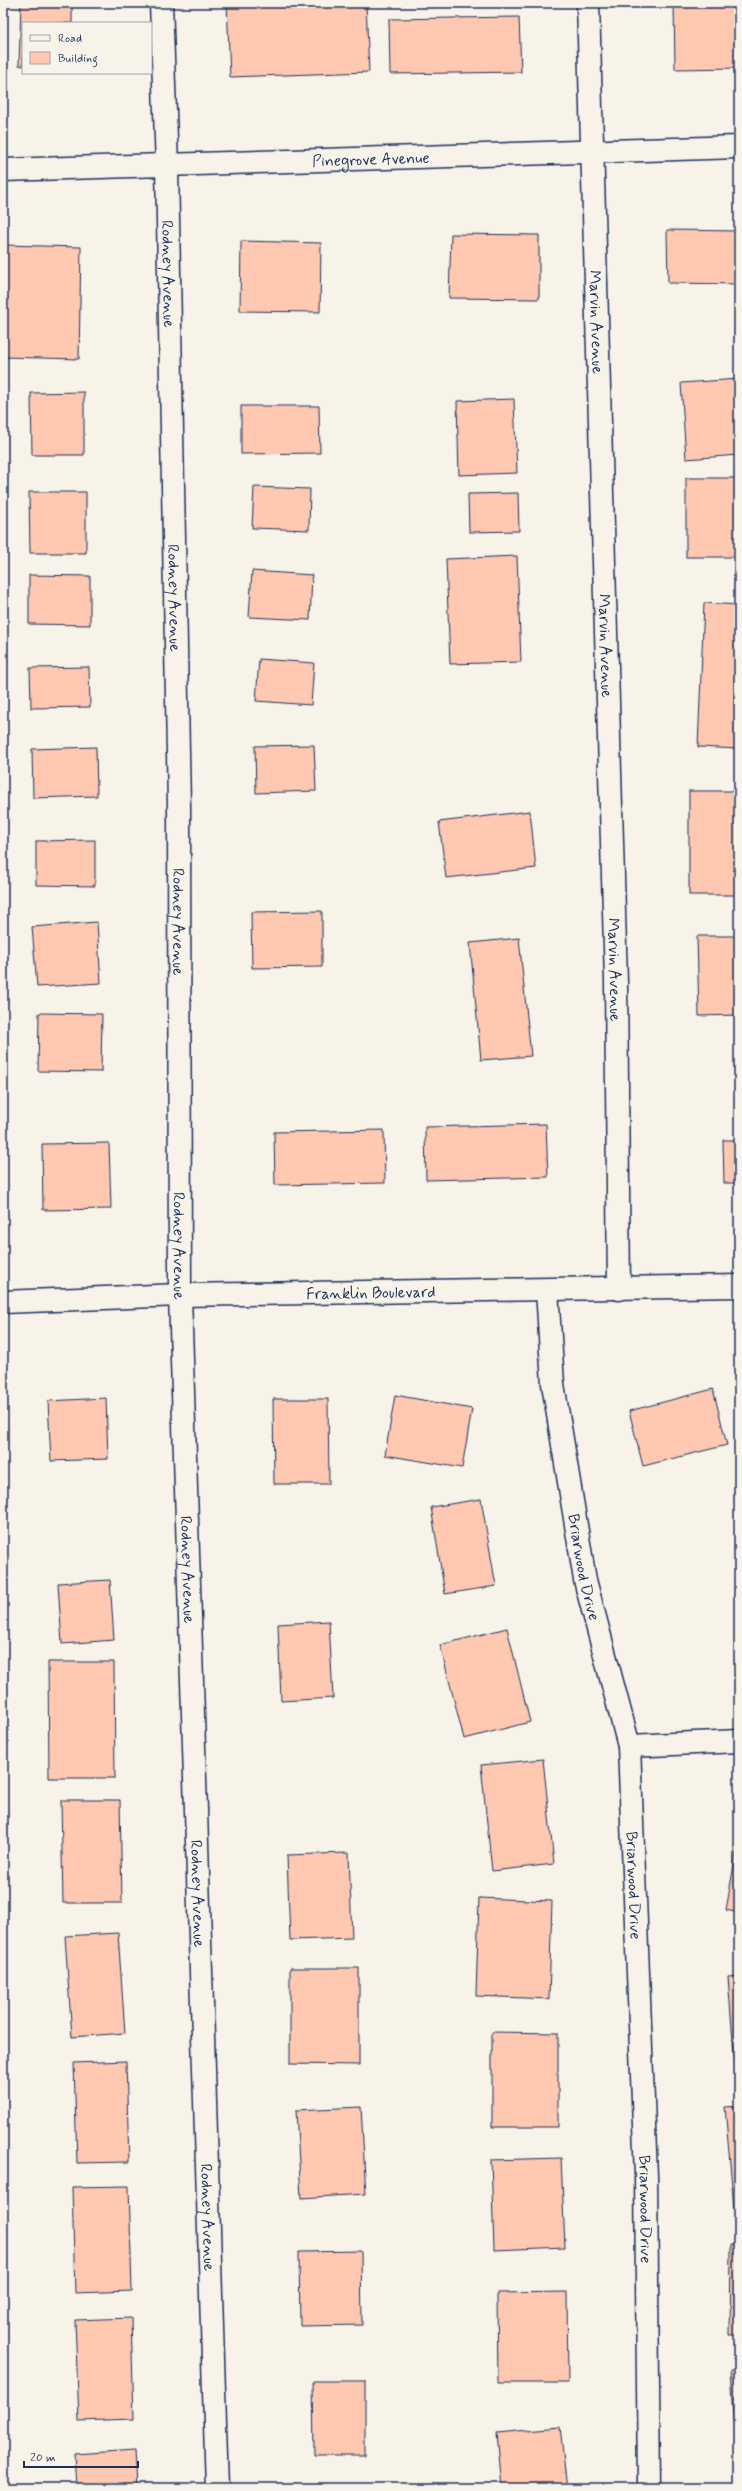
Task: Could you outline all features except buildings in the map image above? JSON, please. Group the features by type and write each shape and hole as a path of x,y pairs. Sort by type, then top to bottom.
{"street":[{"name":"Rodney Avenue","path":"161,3 167,166 179,806 180,1295 217,2488"},
{"name":"Marvin Avenue","path":"588,3 616,982 619,1289"},
{"name":"Pinegrove Avenue","path":"3,170 593,153 739,147"},
{"name":"Franklin Boulevard","path":"3,1302 180,1295 739,1286"},
{"name":"Briarwood Drive","path":"546,1290 553,1384 583,1566 629,1746 646,2176 649,2488"},
{"path":"629,1746 739,1742"}]}
